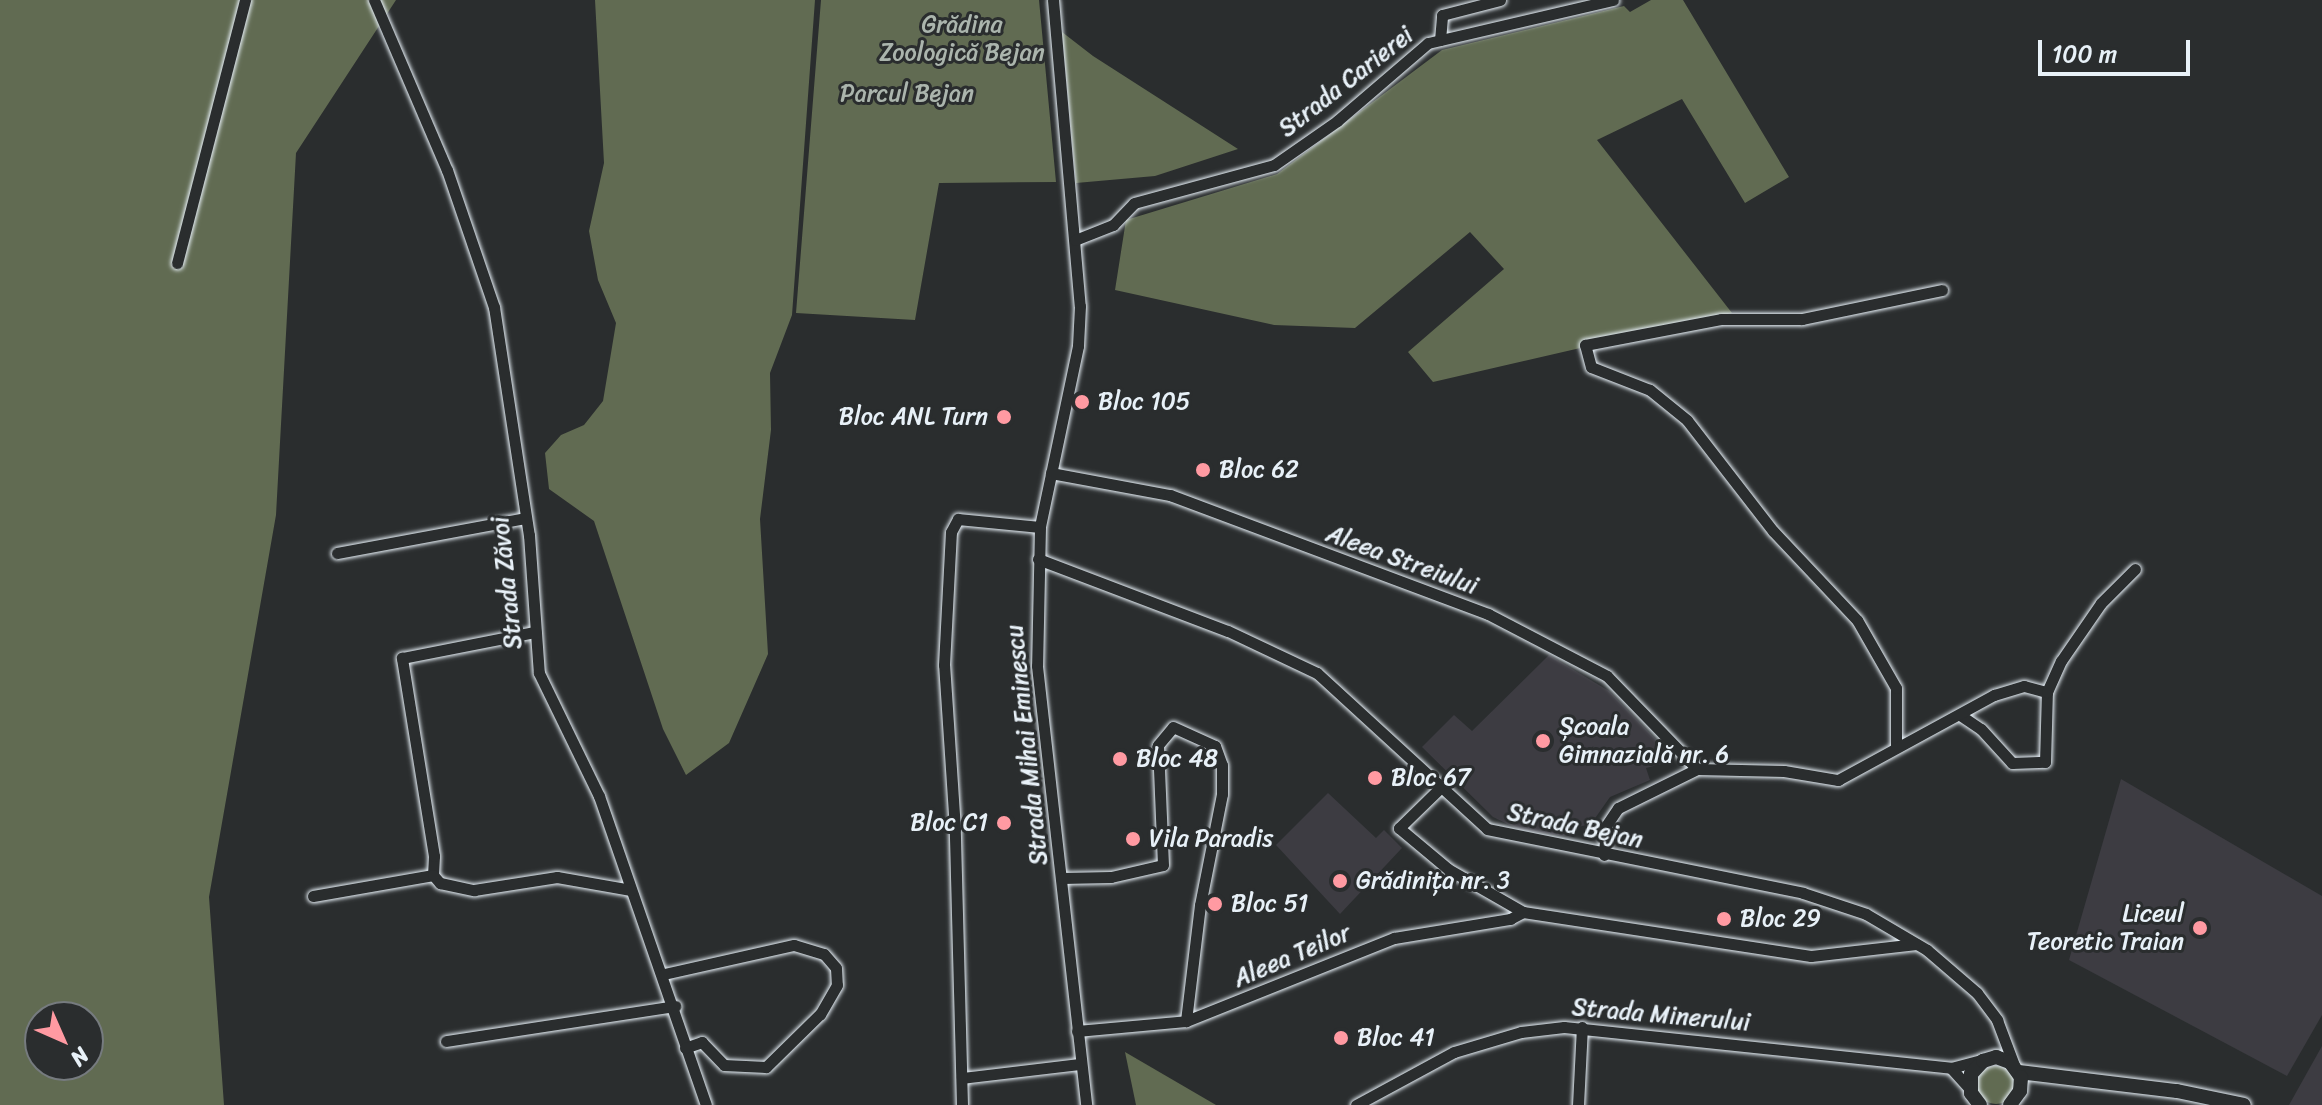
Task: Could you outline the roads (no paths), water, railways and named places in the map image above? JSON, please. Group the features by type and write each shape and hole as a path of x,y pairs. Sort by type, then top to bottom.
{"main road":[{"path":"1980,1105 1969,1088 1971,1074 1983,1061 1996,1057 2016,1068 2050,1077 2190,1093 2244,1105"},
{"path":"2014,1100 2016,1068"},
{"path":"2014,1100 2050,1077"}],"street":[{"path":"177,263 245,0"},
{"name":"Strada Zăvoi","path":"374,0 447,170 486,278 525,518 539,673 586,764 664,974 685,1048 706,1105"},
{"name":"Strada Mihai Eminescu","path":"1053,0 1075,240 1078,346 1040,527 1037,666 1086,1105"},
{"path":"1440,40 1442,15 1500,0"},
{"name":"Strada Carierei","path":"1075,240 1113,225 1134,203 1274,165 1337,121 1412,55 1440,40 1613,0"},
{"path":"1896,746 1896,688 1857,620 1773,531 1687,420 1650,390 1591,367 1585,345 1721,319 1802,319 1942,290"},
{"name":"Aleea Streiului","path":"1051,473 1170,495 1527,631 1607,676 1697,769"},
{"path":"337,553 525,518"},
{"path":"962,1105 944,665 951,532 958,519 1040,527"},
{"name":"Strada Bejan","path":"1038,559 1228,631 1306,667 1353,701 1439,789 1487,829 1803,893 1866,914 1917,944 1977,993 1997,1020 2016,1068"},
{"path":"1960,715 1981,729 2012,763 2045,762 2047,692 2061,661 2101,603 2135,569"},
{"path":"535,632 402,658 432,841 433,875 440,883 474,890 557,877 631,890"},
{"path":"1604,855 1606,826 1618,808 1697,769 1784,771 1838,780 1896,746 2012,688 2047,692"},
{"path":"1062,878 1111,877 1163,865 1158,745 1173,727 1215,746 1222,765 1222,794 1200,905 1186,1021"},
{"name":"Aleea Teilor","path":"1439,789 1399,828 1448,869 1523,912 1811,956 1917,944"},
{"path":"313,896 433,875"},
{"name":"Aleea Teilor","path":"1077,1031 1186,1021 1394,938 1510,919 1523,912"},
{"path":"664,974 794,945 824,954 836,968 837,985 820,1014 766,1067 724,1065 702,1042 685,1048"},
{"path":"446,1041 675,1006"},
{"path":"1578,1105 1582,1027"},
{"name":"Strada Minerului","path":"1356,1105 1454,1052 1521,1032 1582,1027 1951,1068 1983,1061"},
{"path":"1983,1061 2004,1044"},
{"path":"962,1078 1080,1064"},
{"path":"1951,1068 1969,1088"}],"place":[{"name":"Bloc 105","path":"1082,402"},
{"name":"Bloc ANL Turn","path":"1004,417"},
{"name":"Bloc 62","path":"1203,470"},
{"name":"Școala Gimnazială nr. 6","path":"1543,741"},
{"name":"Bloc 48","path":"1120,759"},
{"name":"Bloc 67","path":"1375,778"},
{"name":"Bloc C1","path":"1004,823"},
{"name":"Vila Paradis","path":"1133,839"},
{"name":"Grădinița nr. 3","path":"1340,881"},
{"name":"Bloc 51","path":"1215,904"},
{"name":"Bloc 29","path":"1724,919"},
{"name":"Liceul Teoretic Traian","path":"2200,928"},
{"name":"Bloc 41","path":"1341,1038"}],"park label":[{"name":"Grădina Zoologică Bejan","path":"962,39"},
{"name":"Parcul Bejan","path":"907,94"}]}
